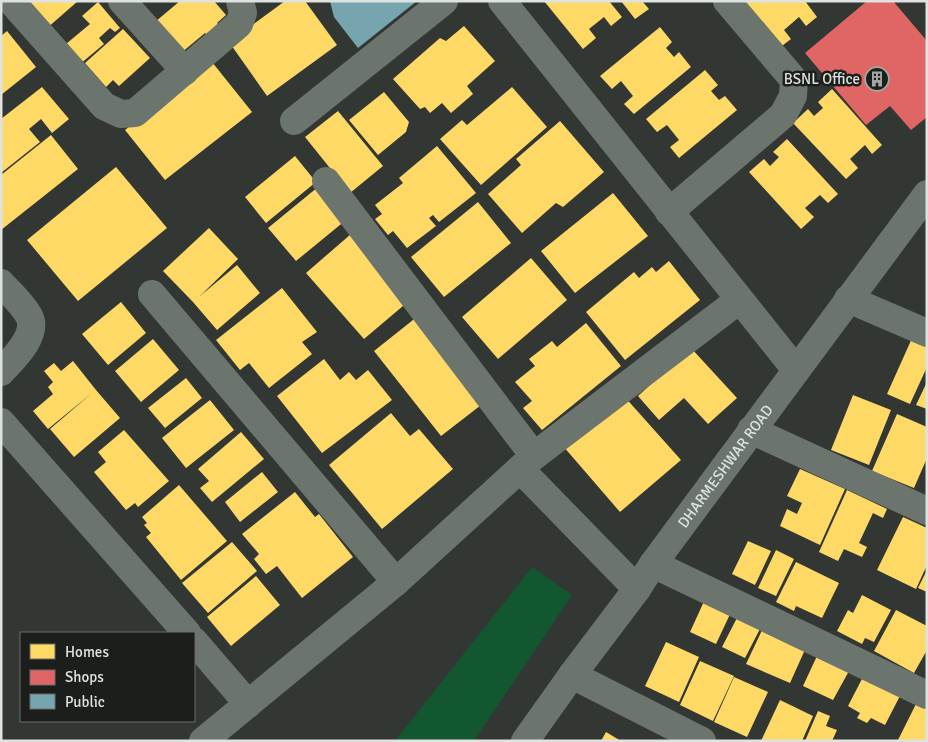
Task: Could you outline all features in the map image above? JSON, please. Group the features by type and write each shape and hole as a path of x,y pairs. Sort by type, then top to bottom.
{"street":[{"path":"11,1 104,106 121,114 135,114 238,24 243,13 240,1"},
{"path":"122,1 185,71"},
{"path":"294,121 444,1"},
{"path":"502,1 796,370"},
{"path":"669,212 783,115 793,96 794,80 727,1"},
{"path":"326,181 527,463 637,589"},
{"name":"DHARMESHWAR ROAD","path":"525,741 751,430 927,194"},
{"path":"1,283 30,316 32,327 26,344 1,372"},
{"path":"152,294 396,582"},
{"path":"848,299 927,333"},
{"path":"203,741 396,582 527,463 739,300"},
{"path":"1,422 186,632"},
{"path":"751,430 927,511"},
{"path":"653,564 927,695"},
{"path":"195,642 248,704"},
{"path":"572,674 702,741"}],"green space":[{"path":"532,567 572,595 474,741 395,741"}],"building: Homes":[{"path":"22,1 78,1 46,29"},
{"path":"180,1 214,1 226,15 217,23 223,29 211,40 205,33 175,58 149,27"},
{"path":"285,1 305,1 337,45 267,96 229,42"},
{"path":"544,1 609,1 622,17 611,26 604,17 589,29 596,38 583,49"},
{"path":"621,1 642,1 649,9 635,19"},
{"path":"739,1 805,1 817,17 806,26 799,17 784,30 791,39 778,49"},
{"path":"98,2 120,28 115,32 110,28 99,38 104,44 73,70 66,44 90,24 82,16"},
{"path":"464,26 495,61 467,86 473,94 451,113 442,103 430,113 425,107 420,109 393,79 440,38 446,41"},
{"path":"660,27 672,42 666,48 674,57 679,52 691,67 634,114 624,104 633,96 621,81 612,89 600,76"},
{"path":"123,29 150,58 119,86 113,80 106,87 85,63"},
{"path":"7,31 36,67 1,95 1,36"},
{"path":"212,62 252,112 165,180 125,130"},
{"path":"705,70 718,85 711,91 719,100 725,96 737,110 679,158 670,147 679,140 667,125 657,132 646,119"},
{"path":"42,87 69,119 52,133 41,119 29,129 40,142 1,173 1,119"},
{"path":"512,87 547,127 481,185 440,139 462,120 467,125"},
{"path":"832,89 882,145 872,154 865,145 850,159 858,168 846,179 793,123 808,109 814,116 823,108 818,102"},
{"path":"384,92 409,122 406,132 378,155 349,120"},
{"path":"338,111 383,166 350,193 305,137"},
{"path":"560,121 604,172 563,207 556,203 522,233 488,194 521,165 516,159"},
{"path":"51,135 78,169 1,230 1,175"},
{"path":"787,139 838,194 828,203 820,195 805,208 814,217 801,229 749,172 764,159 770,166 779,157 773,152"},
{"path":"437,146 476,193 439,222 433,215 429,218 436,226 407,248 393,231 388,235 375,219 382,214 375,205 403,183 399,178"},
{"path":"295,156 316,182 266,223 245,197"},
{"path":"116,167 167,228 78,301 27,240"},
{"path":"318,187 346,220 296,261 268,228"},
{"path":"613,193 648,236 575,293 541,251"},
{"path":"478,202 511,243 444,297 411,257"},
{"path":"209,228 238,259 200,296 237,265 260,293 217,330 163,271"},
{"path":"351,234 410,300 364,339 306,273"},
{"path":"531,258 567,300 498,359 462,317"},
{"path":"669,261 700,300 625,360 586,312 634,272 639,278 652,267 656,272"},
{"path":"282,288 317,332 302,342 312,354 269,388 249,363 240,370 216,340"},
{"path":"121,302 146,333 108,365 82,334"},
{"path":"418,316 485,402 441,436 374,351"},
{"path":"586,323 621,366 542,430 523,408 532,401 515,382 535,366 529,359 552,341 557,347"},
{"path":"913,336 927,342 927,367 910,404 887,394"},
{"path":"153,339 179,370 141,402 115,371"},
{"path":"691,348 737,398 708,424 684,398 659,420 638,396"},
{"path":"324,359 340,380 349,372 356,380 368,370 392,400 322,453 277,396"},
{"path":"73,361 120,418 74,457 50,429 92,393 48,429 33,411 53,394 48,387 53,382 44,371 54,363 61,371"},
{"path":"186,378 202,398 165,428 148,408"},
{"path":"927,382 927,409 916,405"},
{"path":"623,395 681,460 620,512 563,446"},
{"path":"853,395 891,410 869,465 831,450"},
{"path":"210,400 234,430 186,468 162,438"},
{"path":"391,413 410,436 419,429 453,469 382,529 329,465"},
{"path":"897,414 927,427 927,458 914,488 872,471"},
{"path":"124,430 169,481 138,507 135,503 126,510 94,472 106,462 98,452"},
{"path":"241,432 264,459 212,502 200,488 209,481 198,469"},
{"path":"800,469 845,489 820,545 780,526 787,509 797,514 802,503 787,496"},
{"path":"262,472 278,492 240,522 225,502"},
{"path":"179,485 227,541 181,580 146,537 151,533 144,525 147,523 142,517"},
{"path":"847,490 887,509 883,518 873,513 859,543 867,547 862,557 844,549 838,561 819,552"},
{"path":"295,492 315,517 319,514 353,557 302,598 277,566 266,574 254,559 259,554 242,534"},
{"path":"903,517 927,528 927,565 916,589 877,570"},
{"path":"748,541 771,551 755,585 732,574"},
{"path":"232,542 257,571 208,613 182,583"},
{"path":"776,550 794,559 776,596 758,588"},
{"path":"796,562 839,583 822,618 796,606 794,611 776,602"},
{"path":"927,570 927,592 918,588"},
{"path":"256,576 280,605 231,646 207,617"},
{"path":"862,595 891,610 874,642 865,638 862,644 837,631 848,610 853,613"},
{"path":"706,597 732,610 716,644 690,632"},
{"path":"896,610 927,626 927,650 914,673 874,651"},
{"path":"739,614 762,625 745,658 722,647"},
{"path":"765,624 808,643 790,683 746,664"},
{"path":"666,642 699,657 679,702 645,686"},
{"path":"817,656 849,671 833,700 803,686"},
{"path":"700,661 734,676 713,721 680,705"},
{"path":"864,675 901,694 885,725 871,718 867,723 857,718 860,713 848,706"},
{"path":"734,677 768,692 747,737 714,722"},
{"path":"919,698 927,702 927,741 900,741 898,740"},
{"path":"780,700 813,716 802,741 761,741"},
{"path":"818,711 830,716 826,726 837,730 832,741 805,741"},
{"path":"606,732 621,741 601,741"}],"building: Shops":[{"name":"BSNL Office","path":"867,1 893,1 927,41 927,117 911,130 890,106 866,125 805,53"}],"building: Public":[{"path":"330,1 417,1 358,48 334,17"}],"place":[{"name":"BSNL Office","path":"877,79"}]}
